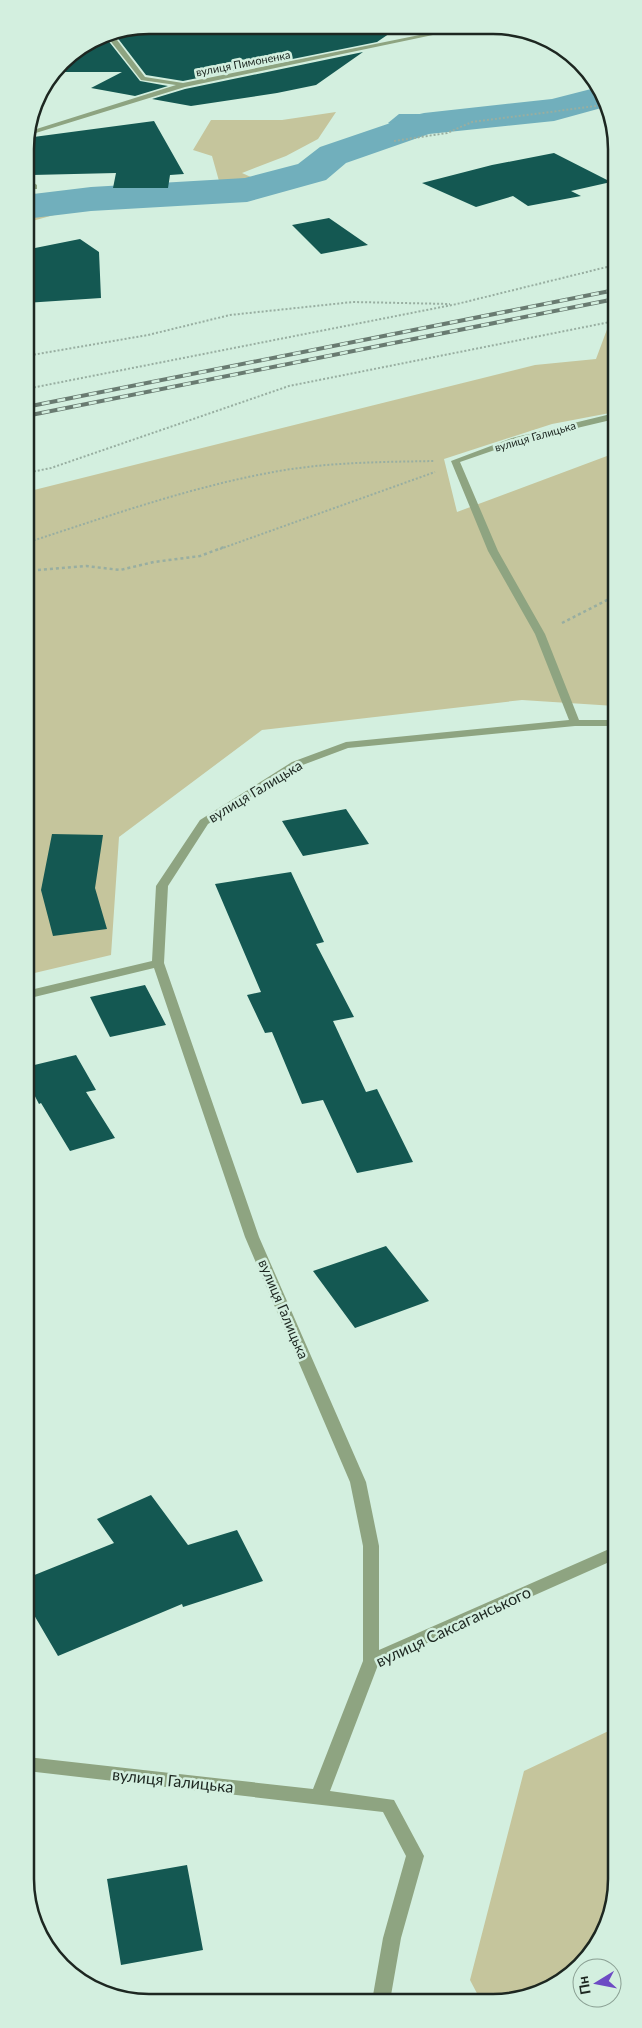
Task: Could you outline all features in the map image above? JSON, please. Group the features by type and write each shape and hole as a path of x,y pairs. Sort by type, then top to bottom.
{"street":[{"name":"вулиця Пимоненка","path":"35,131 184,85 434,34"},
{"path":"113,40 143,79 184,85"},
{"name":"вулиця Галицька","path":"456,463 515,440 608,418"},
{"path":"456,463 493,551 540,634 575,723"},
{"name":"вулиця Галицька","path":"372,1661 371,1546 358,1482 252,1237 158,963 162,886 204,822 296,764 346,745 575,723 608,723"},
{"path":"34,993 158,963"},
{"name":"вулиця Саксаганського","path":"318,1796 372,1661 608,1556"},
{"name":"вулиця Галицька","path":"34,1765 318,1796"},
{"path":"318,1796 388,1805 415,1856 392,1938 382,1994"}],"path":[{"path":"394,141 447,132 472,122 600,105"},
{"path":"34,386 457,304 608,268"},
{"path":"34,355 148,335 230,315 353,302 457,304"},
{"path":"34,471 51,468 289,386 608,322"},
{"path":"34,540 108,516 257,475 336,464 456,463"},
{"path":"34,570 86,566 120,570 154,562 200,556 456,463"},
{"path":"540,634 608,600"}],"green space":[{"path":"336,112 318,139 286,156 242,173 253,178 310,165 308,179 232,196 219,181 212,156 193,150 211,120 282,120"},
{"path":"102,191 94,204 34,221 34,193"},
{"path":"608,327 608,413 552,424 444,459 457,512 608,456 608,706 522,700 262,730 119,837 111,955 34,973 34,490 535,365 596,359"},
{"path":"608,1731 608,1887 600,1923 589,1943 578,1958 572,1958 572,1964 563,1971 537,1986 516,1992 477,1994 470,1980 524,1771"}],"water":[{"path":"399,114 443,114 451,126 411,134 388,123"}],"building":[{"path":"149,34 389,34 377,42 183,81 146,75 118,38"},
{"path":"109,41 140,81 168,86 135,96 91,88 122,72 63,72 85,53"},
{"path":"363,52 316,85 191,106 152,99 185,89"},
{"path":"154,121 184,174 170,175 168,188 113,188 116,173 34,175 35,137"},
{"path":"554,153 608,180 608,183 571,191 581,196 528,206 513,196 476,207 422,183 492,165"},
{"path":"329,218 368,245 321,254 292,225"},
{"path":"80,239 99,252 101,298 34,302 34,248"},
{"path":"346,809 369,844 303,856 282,821"},
{"path":"52,834 103,835 95,888 107,929 53,936 41,890"},
{"path":"291,872 324,942 316,944 354,1017 333,1021 366,1092 377,1089 413,1162 357,1173 323,1100 302,1104 272,1032 265,1033 247,995 261,992 215,884"},
{"path":"145,985 166,1025 110,1037 90,997"},
{"path":"76,1055 96,1090 86,1092 115,1138 70,1151 34,1094 34,1065"},
{"path":"386,1246 429,1301 355,1328 313,1271"},
{"path":"151,1495 188,1545 237,1530 263,1581 183,1607 182,1604 58,1656 34,1615 34,1575 114,1543 97,1519"},
{"path":"187,1865 203,1950 121,1965 107,1879"}],"waterway":[{"path":"34,206 91,199 247,190 312,172 333,155 424,124 554,110 596,98"}],"railway":[{"path":"34,405 608,291"},
{"path":"34,414 608,300"}]}
